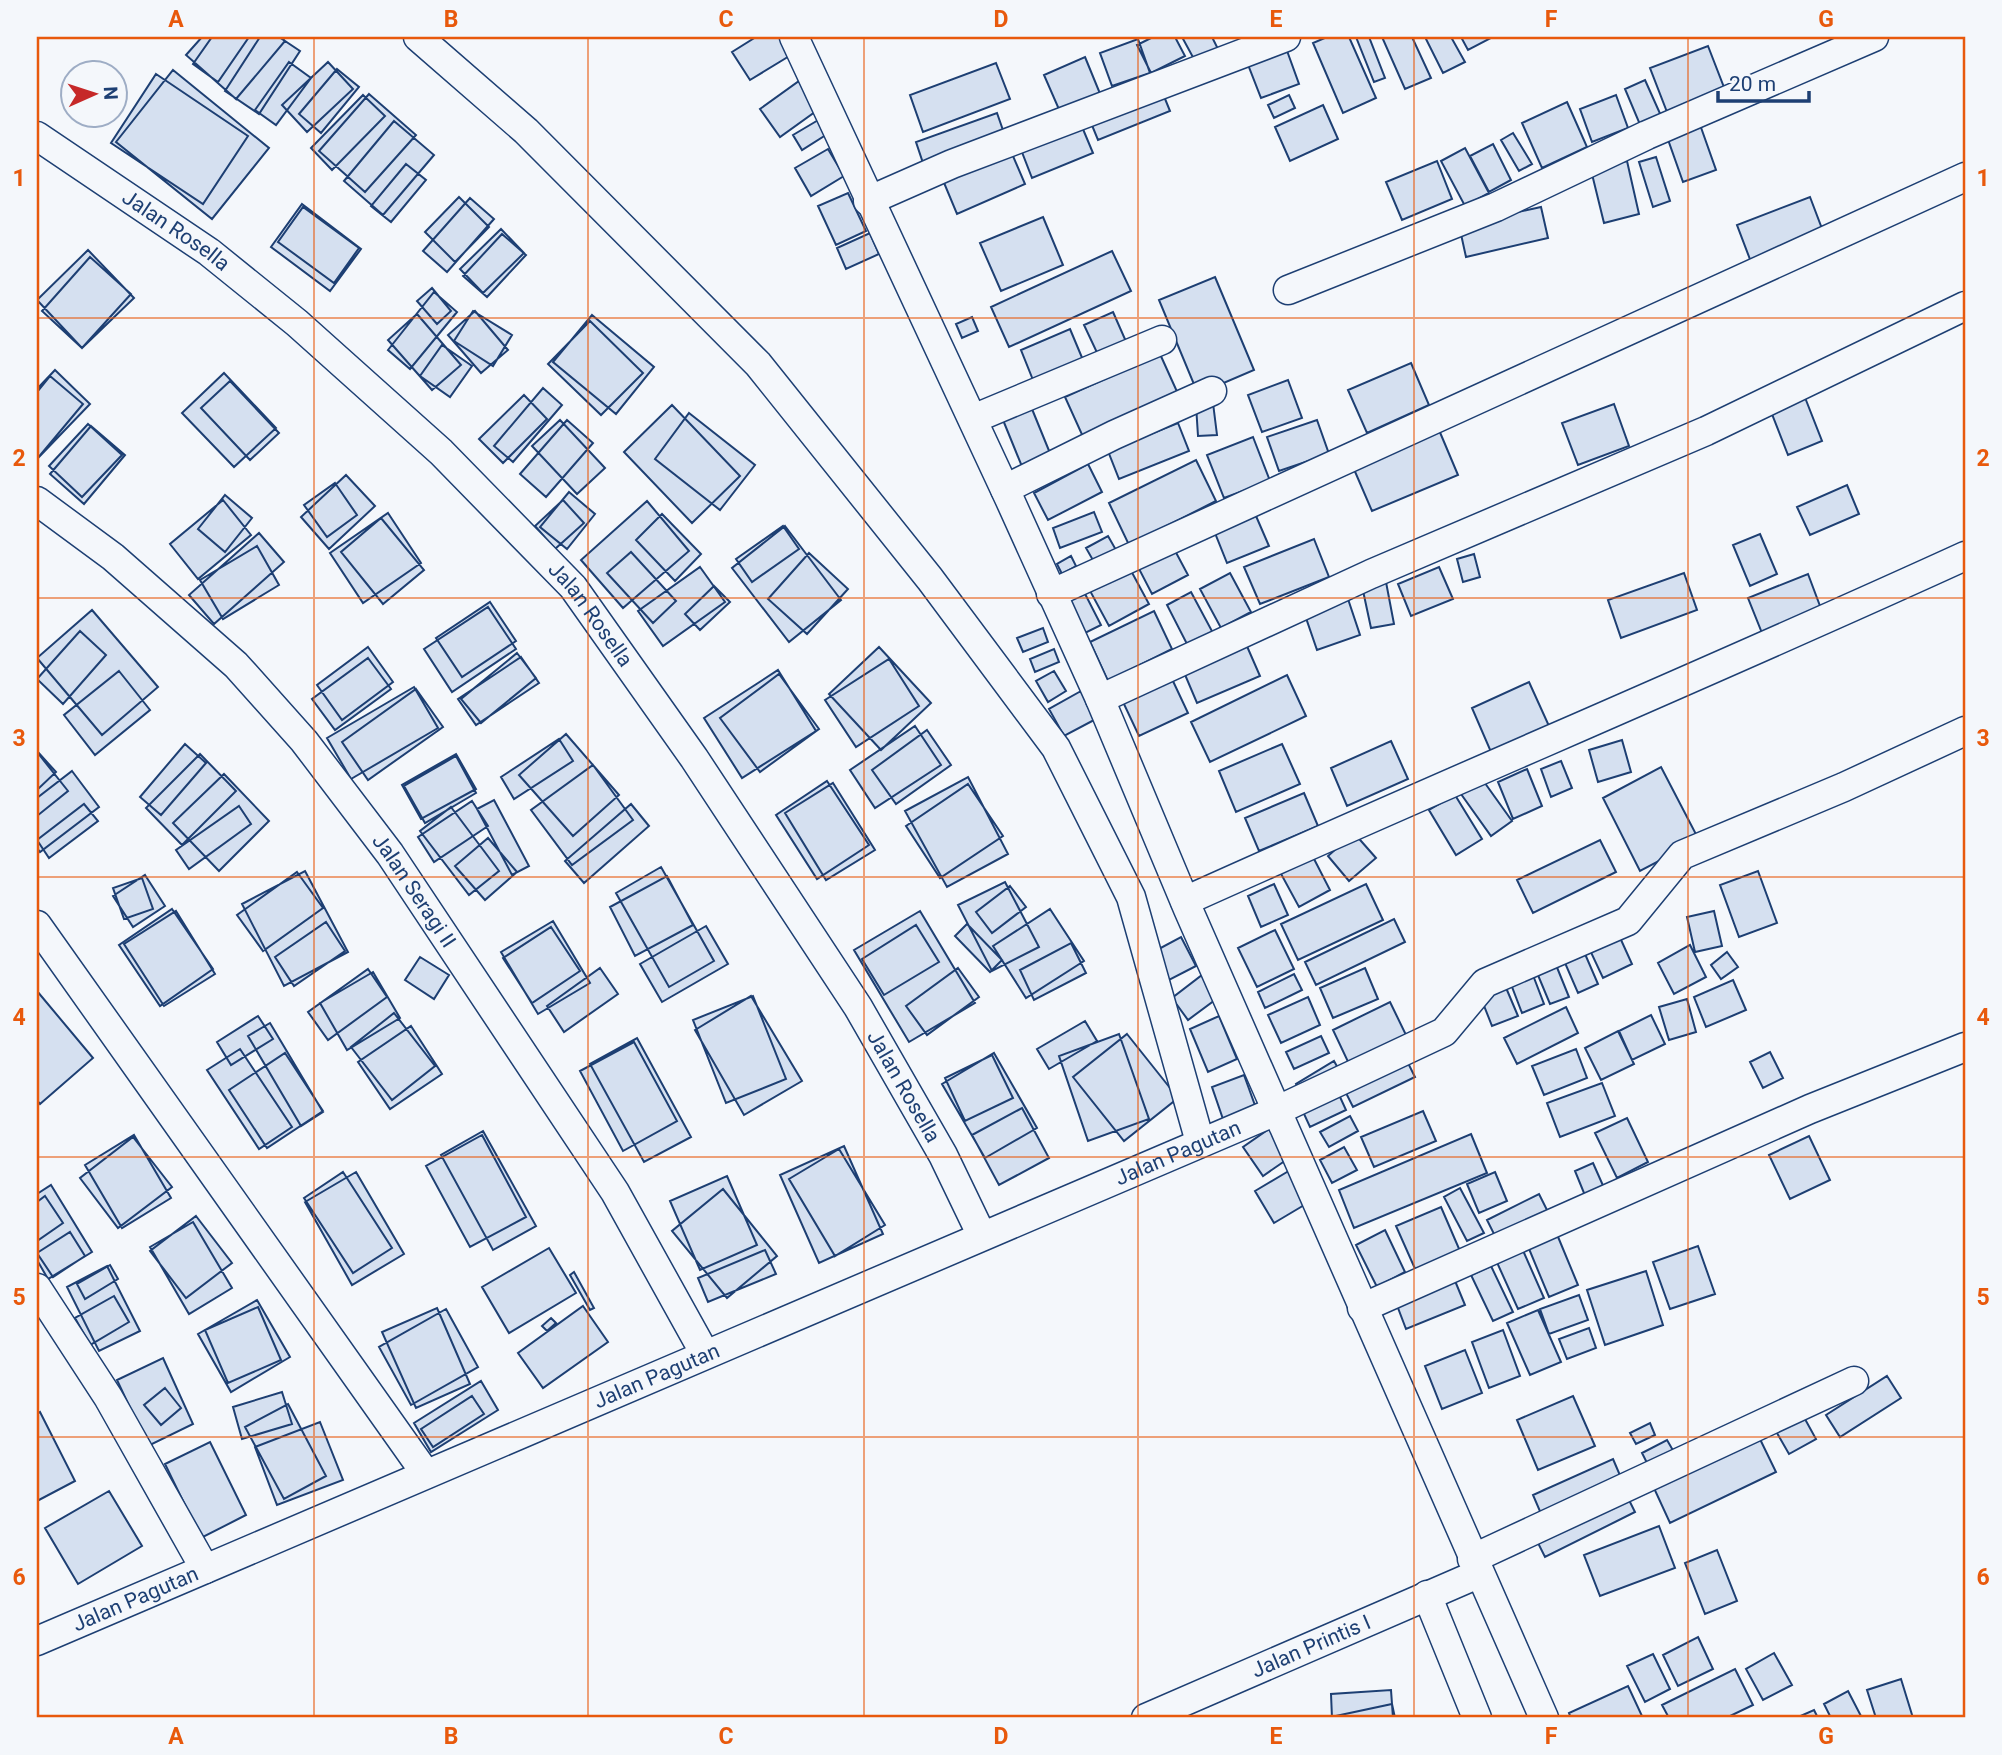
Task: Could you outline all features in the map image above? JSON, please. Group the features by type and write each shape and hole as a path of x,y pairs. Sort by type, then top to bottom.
{"street":[{"path":"418,37 526,131 758,364 930,579 1056,748 1131,897 1200,1142"},
{"path":"793,37 1006,489 1100,699 1276,1111 1475,1567 1544,1718"},
{"path":"868,201 952,164 1286,37"},
{"path":"1288,289 1496,207 1647,135 1874,37"},
{"name":"Jalan Rosella","path":"37,136 209,252 297,323 441,452 573,587 694,758 858,1007 943,1155 982,1236"},
{"path":"1051,594 1965,177"},
{"path":"1100,699 1371,574 1706,431 1965,306"},
{"path":"973,419 1162,340"},
{"path":"1006,489 1114,435 1212,391"},
{"name":"Jalan Seragi II","path":"37,501 113,558 236,665 304,741 390,854 615,1192 705,1354"},
{"path":"1185,901 1965,556"},
{"name":"Jalan Pagutan","path":"37,1641 1276,1111 1448,1030 1475,991 1490,980 1628,921 1682,855 1832,793 1965,731"},
{"path":"37,925 426,1474"},
{"path":"1362,1308 1810,1109 1965,1047"},
{"path":"37,1288 108,1397 205,1569"},
{"name":"Jalan Printis I","path":"1146,1718 1177,1712 1427,1595 1475,1567 1854,1381"},
{"path":"1427,1595 1477,1718"}],"building":[{"path":"202,37 281,37 285,41 236,99 186,55"},
{"path":"212,37 249,37 218,82 193,64"},
{"path":"260,37 279,37 300,51 259,114 225,91"},
{"path":"756,37 780,37 791,55 750,80 732,52"},
{"path":"1153,37 1175,37 1185,56 1151,73 1137,45"},
{"path":"1182,37 1212,37 1218,49 1195,61"},
{"path":"1327,37 1349,37 1376,98 1343,113 1313,43"},
{"path":"1356,37 1369,37 1385,78 1374,82"},
{"path":"1382,37 1412,37 1431,78 1405,89"},
{"path":"1425,37 1451,37 1465,62 1443,73"},
{"path":"1461,37 1491,37 1491,38 1468,50"},
{"path":"1138,39 1150,73 1112,86 1100,53"},
{"path":"1708,46 1725,90 1667,112 1650,68"},
{"path":"1286,48 1299,84 1261,98 1247,62"},
{"path":"1085,57 1101,96 1061,114 1044,75"},
{"path":"289,62 311,78 276,125 255,110"},
{"path":"328,62 353,89 307,132 282,105"},
{"path":"996,63 1010,99 923,132 910,95"},
{"path":"337,69 359,87 321,133 299,114"},
{"path":"173,70 269,148 212,219 116,142 126,130 130,130 130,124"},
{"path":"156,74 248,136 203,204 111,143 119,130 130,130 130,114"},
{"path":"1645,80 1662,118 1641,127 1625,89"},
{"path":"799,81 819,109 780,137 760,109"},
{"path":"1161,89 1170,111 1098,140 1089,118"},
{"path":"369,94 416,135 365,192 319,151"},
{"path":"363,95 385,116 332,170 311,148"},
{"path":"1289,95 1295,108 1274,118 1268,105"},
{"path":"1616,95 1628,128 1592,142 1580,109"},
{"path":"1567,102 1587,147 1542,168 1522,123"},
{"path":"1323,105 1338,139 1290,161 1275,127"},
{"path":"997,113 1005,136 924,166 916,142"},
{"path":"820,119 829,133 802,150 793,135"},
{"path":"1698,119 1716,170 1683,182 1665,131"},
{"path":"394,121 434,155 383,215 344,181"},
{"path":"1080,122 1093,153 1032,178 1020,147"},
{"path":"1513,133 1532,164 1519,171 1501,140"},
{"path":"1493,144 1511,180 1489,192 1470,156"},
{"path":"1465,148 1489,193 1465,206 1441,161"},
{"path":"828,149 844,176 811,196 795,168"},
{"path":"1010,149 1025,184 957,214 942,178"},
{"path":"1656,157 1670,201 1653,207 1639,162"},
{"path":"1437,161 1452,199 1402,220 1386,182"},
{"path":"1627,161 1639,214 1604,223 1591,170"},
{"path":"406,164 426,180 391,222 371,206"},
{"path":"848,193 866,231 836,245 818,206"},
{"path":"459,197 489,227 455,262 425,232"},
{"path":"1810,197 1824,234 1751,262 1737,225"},
{"path":"470,198 494,219 447,272 423,251"},
{"path":"302,204 361,249 330,291 271,247"},
{"path":"303,207 359,248 334,283 278,242"},
{"path":"1541,207 1548,238 1466,257 1459,225"},
{"path":"1043,217 1063,265 1001,291 980,243"},
{"path":"501,229 524,253 483,293 460,269"},
{"path":"870,233 879,254 846,269 837,248"},
{"path":"502,234 526,255 487,297 463,276"},
{"path":"88,250 134,298 82,348 37,300"},
{"path":"1112,251 1131,291 1009,347 991,307"},
{"path":"90,257 131,294 82,348 42,311"},
{"path":"1215,277 1254,370 1198,394 1159,300"},
{"path":"432,288 451,311 437,324 417,301"},
{"path":"434,292 457,312 410,369 388,350"},
{"path":"473,311 512,335 493,366 454,341"},
{"path":"475,311 508,350 481,373 448,335"},
{"path":"1113,312 1128,346 1100,359 1084,325"},
{"path":"417,314 461,365 432,390 388,340"},
{"path":"592,315 654,367 616,414 553,362"},
{"path":"972,317 978,331 962,338 956,324"},
{"path":"590,321 643,373 601,415 548,364"},
{"path":"1070,329 1083,360 1033,380 1021,350"},
{"path":"442,345 472,366 450,397 420,376"},
{"path":"1160,354 1179,396 1084,439 1065,397"},
{"path":"1411,363 1429,405 1367,433 1348,390"},
{"path":"55,370 90,404 38,458 37,389"},
{"path":"224,373 276,428 234,467 182,413"},
{"path":"50,376 83,404 37,459 37,392"},
{"path":"1288,380 1302,418 1262,432 1248,395"},
{"path":"230,381 279,433 250,460 201,408"},
{"path":"543,388 562,405 513,462 494,446"},
{"path":"524,395 547,419 503,463 479,439"},
{"path":"1804,395 1822,441 1788,455 1770,409"},
{"path":"1213,403 1217,435 1198,436 1196,405"},
{"path":"1614,404 1629,446 1578,465 1562,423"},
{"path":"672,405 740,476 692,523 624,452"},
{"path":"1032,409 1052,458 1023,469 1003,420"},
{"path":"689,413 755,465 720,510 655,459"},
{"path":"560,420 605,468 577,494 532,446"},
{"path":"567,420 593,443 546,497 520,474"},
{"path":"1317,420 1329,454 1279,471 1267,437"},
{"path":"1178,423 1189,451 1119,479 1108,451"},
{"path":"88,424 122,455 82,497 49,466"},
{"path":"91,426 125,455 84,504 50,474"},
{"path":"1439,430 1458,475 1372,511 1353,467"},
{"path":"1253,437 1270,481 1224,498 1207,455"},
{"path":"1196,460 1216,501 1129,545 1109,503"},
{"path":"1088,464 1102,492 1048,520 1034,493"},
{"path":"346,475 375,506 329,549 301,517"},
{"path":"335,483 357,515 327,537 304,505"},
{"path":"1847,485 1859,514 1810,535 1797,507"},
{"path":"569,492 595,514 567,549 540,527"},
{"path":"225,495 252,518 225,552 198,529"},
{"path":"223,500 251,535 198,579 170,544"},
{"path":"563,500 584,523 555,549 535,526"},
{"path":"647,501 689,551 623,608 581,560"},
{"path":"1094,512 1102,532 1060,548 1053,528"},
{"path":"388,513 421,563 363,603 330,553"},
{"path":"662,514 701,554 675,581 636,540"},
{"path":"1256,516 1269,546 1227,563 1215,533"},
{"path":"381,518 424,570 383,604 341,552"},
{"path":"783,526 799,549 752,582 736,559"},
{"path":"785,526 841,600 789,642 732,568"},
{"path":"259,533 284,562 214,624 189,595"},
{"path":"1760,534 1777,574 1750,586 1733,545"},
{"path":"1108,536 1116,550 1094,562 1086,548"},
{"path":"1314,539 1329,577 1260,604 1244,567"},
{"path":"1172,545 1188,575 1152,594 1137,565"},
{"path":"257,546 279,585 223,619 200,580"},
{"path":"631,552 676,601 653,623 607,573"},
{"path":"809,553 848,589 807,634 768,599"},
{"path":"1474,554 1480,577 1463,582 1457,559"},
{"path":"1071,556 1076,566 1062,574 1057,564"},
{"path":"700,567 725,602 663,646 638,611"},
{"path":"1129,567 1149,604 1109,626 1089,589"},
{"path":"1439,567 1453,599 1411,616 1398,584"},
{"path":"1230,573 1251,612 1221,628 1200,589"},
{"path":"1684,573 1697,610 1621,638 1608,600"},
{"path":"1808,574 1823,614 1764,638 1748,598"},
{"path":"1386,582 1394,624 1371,628 1362,586"},
{"path":"714,586 730,602 700,630 685,614"},
{"path":"1081,586 1101,625 1083,634 1064,594"},
{"path":"1191,592 1213,633 1188,646 1167,605"},
{"path":"1348,599 1360,635 1317,650 1305,615"},
{"path":"490,602 516,641 462,677 436,638"},
{"path":"488,607 516,649 452,692 424,649"},
{"path":"92,610 158,687 102,735 37,658"},
{"path":"1154,611 1172,649 1108,681 1090,642"},
{"path":"1043,628 1048,642 1023,652 1017,638"},
{"path":"80,631 106,655 63,704 37,679"},
{"path":"1246,644 1260,676 1197,703 1183,670"},
{"path":"368,647 393,682 342,720 317,685"},
{"path":"879,647 931,703 881,750 829,694"},
{"path":"1054,649 1059,662 1035,672 1030,659"},
{"path":"517,653 536,678 481,723 461,699"},
{"path":"521,657 539,683 476,725 458,699"},
{"path":"368,658 391,689 335,730 312,699"},
{"path":"889,659 919,706 856,747 825,700"},
{"path":"778,670 816,731 742,778 704,718"},
{"path":"119,671 150,710 95,755 64,715"},
{"path":"1054,671 1066,691 1048,702 1036,681"},
{"path":"779,674 819,729 760,772 720,718"},
{"path":"1287,675 1306,716 1210,762 1191,722"},
{"path":"1172,679 1188,713 1139,736 1123,702"},
{"path":"1529,682 1549,726 1491,752 1472,708"},
{"path":"414,687 438,728 351,779 327,738"},
{"path":"416,689 443,727 368,780 342,742"},
{"path":"1081,691 1096,719 1064,736 1049,709"},
{"path":"915,726 941,765 875,808 850,770"},
{"path":"927,730 951,765 896,804 872,770"},
{"path":"566,734 619,795 573,836 519,775"},
{"path":"559,739 573,761 514,799 501,777"},
{"path":"1622,740 1631,772 1598,782 1589,750"},
{"path":"1391,741 1408,779 1347,806 1331,768"},
{"path":"185,744 206,763 161,815 140,797"},
{"path":"1282,744 1300,784 1236,812 1219,771"},
{"path":"37,751 56,772 37,790"},
{"path":"37,752 68,791 37,816"},
{"path":"200,754 236,791 182,845 146,808"},
{"path":"456,754 476,789 421,819 402,785"},
{"path":"456,756 476,793 425,823 404,786"},
{"path":"1561,761 1572,788 1551,797 1541,769"},
{"path":"593,765 633,820 572,865 531,810"},
{"path":"1661,767 1699,840 1640,871 1603,798"},
{"path":"1527,769 1542,806 1513,819 1498,782"},
{"path":"72,771 99,807 40,852 37,848 37,798"},
{"path":"224,774 269,821 219,871 173,823"},
{"path":"968,777 1008,854 947,887 905,811"},
{"path":"1482,779 1512,821 1491,836 1461,794"},
{"path":"827,781 869,845 817,879 776,815"},
{"path":"833,783 875,850 826,880 785,813"},
{"path":"968,784 1003,836 940,878 906,826"},
{"path":"1304,793 1318,826 1259,851 1245,818"},
{"path":"1455,795 1482,839 1456,855 1429,810"},
{"path":"494,800 529,866 512,875 477,809"},
{"path":"472,801 488,826 434,862 418,837"},
{"path":"84,804 98,821 49,858 37,840"},
{"path":"631,804 649,826 584,883 565,861"},
{"path":"239,806 251,824 189,869 176,850"},
{"path":"451,807 499,871 469,895 420,831"},
{"path":"1354,833 1376,858 1349,881 1328,856"},
{"path":"488,838 517,872 485,900 455,866"},
{"path":"1600,840 1616,872 1533,913 1517,880"},
{"path":"1312,855 1330,890 1299,907 1280,872"},
{"path":"661,867 714,961 669,987 616,893"},
{"path":"305,871 348,952 284,986 242,904"},
{"path":"1758,871 1777,923 1739,937 1720,885"},
{"path":"297,872 323,908 263,951 237,915"},
{"path":"145,875 165,906 133,927 113,896"},
{"path":"667,876 693,925 635,956 610,907"},
{"path":"142,878 153,909 124,919 113,888"},
{"path":"1005,882 1039,947 992,971 958,905"},
{"path":"1274,884 1288,915 1261,927 1248,896"},
{"path":"1366,884 1383,920 1298,960 1281,924"},
{"path":"1010,886 1026,907 992,933 976,912"},
{"path":"172,909 213,969 160,1006 119,945"},
{"path":"1050,909 1084,961 1026,998 993,946"},
{"path":"176,911 215,974 164,1006 124,944"},
{"path":"920,911 975,1003 909,1042 854,950"},
{"path":"1714,911 1722,946 1695,952 1687,917"},
{"path":"1394,919 1405,942 1316,985 1305,962"},
{"path":"553,921 590,983 538,1014 501,952"},
{"path":"326,922 345,951 294,986 275,957"},
{"path":"967,924 1002,960 990,972 955,936"},
{"path":"916,925 939,962 884,995 862,959"},
{"path":"706,926 728,964 662,1002 640,964"},
{"path":"551,927 580,971 532,1003 503,958"},
{"path":"1275,930 1294,969 1257,987 1238,948"},
{"path":"1617,931 1632,964 1603,978 1588,946"},
{"path":"1181,937 1196,966 1169,980 1155,951"},
{"path":"1071,943 1086,973 1034,1000 1020,970"},
{"path":"1690,945 1706,977 1674,994 1658,963"},
{"path":"1582,947 1598,984 1578,993 1562,956"},
{"path":"1727,952 1738,967 1721,979 1711,965"},
{"path":"420,957 449,975 434,999 405,980"},
{"path":"1554,960 1569,997 1550,1004 1535,968"},
{"path":"600,968 618,994 564,1032 547,1006"},
{"path":"958,968 979,997 927,1035 906,1006"},
{"path":"1365,968 1378,999 1333,1018 1320,988"},
{"path":"368,969 387,997 328,1040 308,1012"},
{"path":"1531,970 1544,1004 1522,1013 1509,979"},
{"path":"373,972 400,1018 347,1050 320,1003"},
{"path":"1294,974 1302,990 1265,1008 1258,992"},
{"path":"1202,975 1219,997 1188,1020 1172,998"},
{"path":"1733,980 1746,1010 1706,1027 1694,997"},
{"path":"1504,983 1518,1016 1492,1026 1479,993"},
{"path":"37,991 93,1058 40,1104 37,1100"},
{"path":"751,996 802,1081 744,1115 695,1030"},
{"path":"753,996 786,1079 726,1103 693,1020"},
{"path":"1308,997 1320,1025 1281,1043 1268,1015"},
{"path":"1687,999 1696,1032 1669,1040 1659,1007"},
{"path":"1390,1002 1407,1037 1350,1066 1333,1030"},
{"path":"1566,1007 1578,1033 1517,1064 1504,1038"},
{"path":"394,1013 435,1066 392,1100 351,1047"},
{"path":"1651,1015 1665,1044 1632,1060 1619,1031"},
{"path":"258,1016 273,1039 231,1065 217,1042"},
{"path":"1219,1016 1237,1059 1208,1072 1190,1029"},
{"path":"1085,1021 1097,1041 1049,1069 1037,1049"},
{"path":"270,1023 323,1112 301,1126 248,1036"},
{"path":"411,1026 442,1074 390,1109 358,1062"},
{"path":"1618,1031 1634,1064 1601,1080 1585,1048"},
{"path":"1119,1034 1149,1119 1088,1141 1059,1056"},
{"path":"1127,1034 1178,1098 1124,1141 1073,1077"},
{"path":"1321,1036 1329,1053 1294,1069 1286,1052"},
{"path":"637,1038 691,1137 644,1162 590,1064"},
{"path":"634,1042 677,1121 623,1151 580,1071"},
{"path":"240,1049 292,1127 259,1149 207,1070"},
{"path":"1576,1049 1587,1078 1544,1095 1532,1066"},
{"path":"1770,1052 1783,1078 1763,1088 1750,1062"},
{"path":"285,1053 323,1111 267,1148 229,1090"},
{"path":"994,1053 1037,1128 985,1158 942,1084"},
{"path":"992,1055 1013,1098 965,1121 945,1078"},
{"path":"1405,1057 1415,1077 1353,1107 1343,1087"},
{"path":"1334,1061 1339,1070 1300,1093 1296,1084"},
{"path":"1244,1075 1257,1111 1224,1122 1212,1087"},
{"path":"1602,1083 1615,1116 1560,1137 1547,1103"},
{"path":"1335,1086 1346,1110 1310,1127 1299,1103"},
{"path":"1022,1108 1049,1158 999,1185 972,1135"},
{"path":"1423,1111 1436,1141 1374,1167 1361,1137"},
{"path":"1350,1116 1358,1131 1329,1147 1320,1132"},
{"path":"1627,1118 1648,1162 1617,1178 1595,1133"},
{"path":"1269,1129 1289,1158 1263,1176 1243,1147"},
{"path":"483,1131 536,1226 493,1250 441,1155"},
{"path":"1471,1134 1487,1173 1354,1228 1339,1190"},
{"path":"134,1135 171,1198 122,1228 85,1165"},
{"path":"482,1135 526,1217 470,1247 426,1166"},
{"path":"1809,1136 1830,1180 1790,1199 1769,1155"},
{"path":"133,1137 172,1187 118,1228 80,1178"},
{"path":"844,1146 883,1234 819,1263 780,1175"},
{"path":"1344,1147 1357,1170 1332,1183 1320,1160"},
{"path":"839,1149 885,1225 835,1256 789,1179"},
{"path":"1593,1163 1605,1190 1586,1198 1575,1171"},
{"path":"1292,1169 1311,1201 1274,1223 1255,1191"},
{"path":"343,1172 392,1248 353,1273 304,1198"},
{"path":"356,1172 404,1254 352,1285 305,1202"},
{"path":"1495,1172 1507,1201 1479,1213 1467,1184"},
{"path":"727,1176 757,1245 700,1270 670,1201"},
{"path":"51,1185 92,1252 48,1279 37,1260 37,1194"},
{"path":"1460,1188 1484,1233 1467,1241 1444,1197"},
{"path":"723,1189 777,1256 727,1298 672,1231"},
{"path":"1539,1194 1548,1212 1496,1238 1487,1220"},
{"path":"45,1196 63,1223 37,1241 37,1202"},
{"path":"1441,1207 1460,1251 1416,1271 1396,1226"},
{"path":"196,1216 232,1263 186,1298 150,1251"},
{"path":"193,1222 232,1288 189,1314 150,1247"},
{"path":"1385,1230 1405,1272 1377,1287 1356,1245"},
{"path":"70,1232 85,1256 53,1277 37,1253"},
{"path":"1556,1232 1578,1285 1549,1297 1527,1244"},
{"path":"1521,1246 1544,1298 1518,1309 1495,1258"},
{"path":"1698,1246 1715,1294 1670,1309 1653,1262"},
{"path":"549,1248 576,1293 509,1333 482,1287"},
{"path":"765,1250 776,1274 708,1302 698,1278"},
{"path":"110,1265 118,1279 85,1299 77,1284"},
{"path":"107,1266 140,1331 99,1351 67,1287"},
{"path":"1491,1266 1513,1312 1493,1321 1471,1275"},
{"path":"1646,1271 1663,1325 1605,1345 1587,1290"},
{"path":"574,1272 594,1308 590,1310 570,1275"},
{"path":"1453,1276 1465,1305 1406,1329 1395,1300"},
{"path":"1579,1295 1588,1320 1549,1334 1540,1309"},
{"path":"114,1296 129,1322 90,1345 75,1318"},
{"path":"257,1300 290,1357 231,1392 198,1334"},
{"path":"583,1306 608,1342 543,1388 518,1353"},
{"path":"258,1307 281,1360 228,1383 205,1330"},
{"path":"437,1308 470,1384 416,1408 382,1332"},
{"path":"446,1309 478,1367 411,1405 379,1347"},
{"path":"1538,1310 1561,1362 1530,1375 1507,1323"},
{"path":"551,1318 556,1323 547,1331 542,1326"},
{"path":"1589,1328 1596,1348 1567,1359 1559,1339"},
{"path":"1503,1330 1520,1376 1489,1388 1472,1342"},
{"path":"1465,1350 1482,1393 1442,1409 1425,1366"},
{"path":"163,1358 193,1424 148,1446 117,1380"},
{"path":"1887,1376 1901,1398 1840,1437 1826,1415"},
{"path":"481,1381 498,1410 431,1452 414,1423"},
{"path":"165,1388 181,1408 161,1425 144,1405"},
{"path":"282,1392 292,1424 242,1439 233,1407"},
{"path":"472,1396 484,1414 433,1447 421,1429"},
{"path":"1573,1396 1595,1446 1538,1470 1517,1420"},
{"path":"288,1404 326,1476 284,1499 245,1427"},
{"path":"1800,1410 1816,1439 1789,1454 1773,1426"},
{"path":"40,1412 75,1481 37,1501 37,1414"},
{"path":"320,1422 343,1480 277,1505 255,1447"},
{"path":"1650,1423 1655,1435 1636,1444 1630,1433"},
{"path":"1758,1435 1776,1472 1670,1523 1653,1486"},
{"path":"1667,1440 1678,1459 1652,1473 1642,1453"},
{"path":"210,1442 246,1515 201,1538 165,1464"},
{"path":"1613,1459 1622,1480 1542,1516 1533,1495"},
{"path":"109,1491 142,1546 78,1584 45,1528"},
{"path":"1626,1494 1635,1512 1545,1557 1536,1539"},
{"path":"1659,1526 1675,1568 1600,1596 1584,1555"},
{"path":"1717,1550 1737,1601 1705,1614 1685,1563"},
{"path":"1698,1637 1713,1669 1678,1686 1663,1655"},
{"path":"1774,1653 1792,1685 1763,1700 1746,1669"},
{"path":"1653,1654 1670,1689 1645,1702 1627,1666"},
{"path":"1735,1669 1753,1705 1726,1718 1669,1718 1662,1705"},
{"path":"1901,1679 1913,1718 1876,1718 1867,1690"},
{"path":"1628,1686 1642,1716 1571,1718 1569,1713"},
{"path":"1391,1690 1393,1718 1332,1718 1331,1694"},
{"path":"1848,1691 1862,1718 1831,1718 1824,1704"},
{"path":"1392,1704 1395,1718 1331,1717"},
{"path":"1814,1710 1818,1718 1796,1718"}]}
